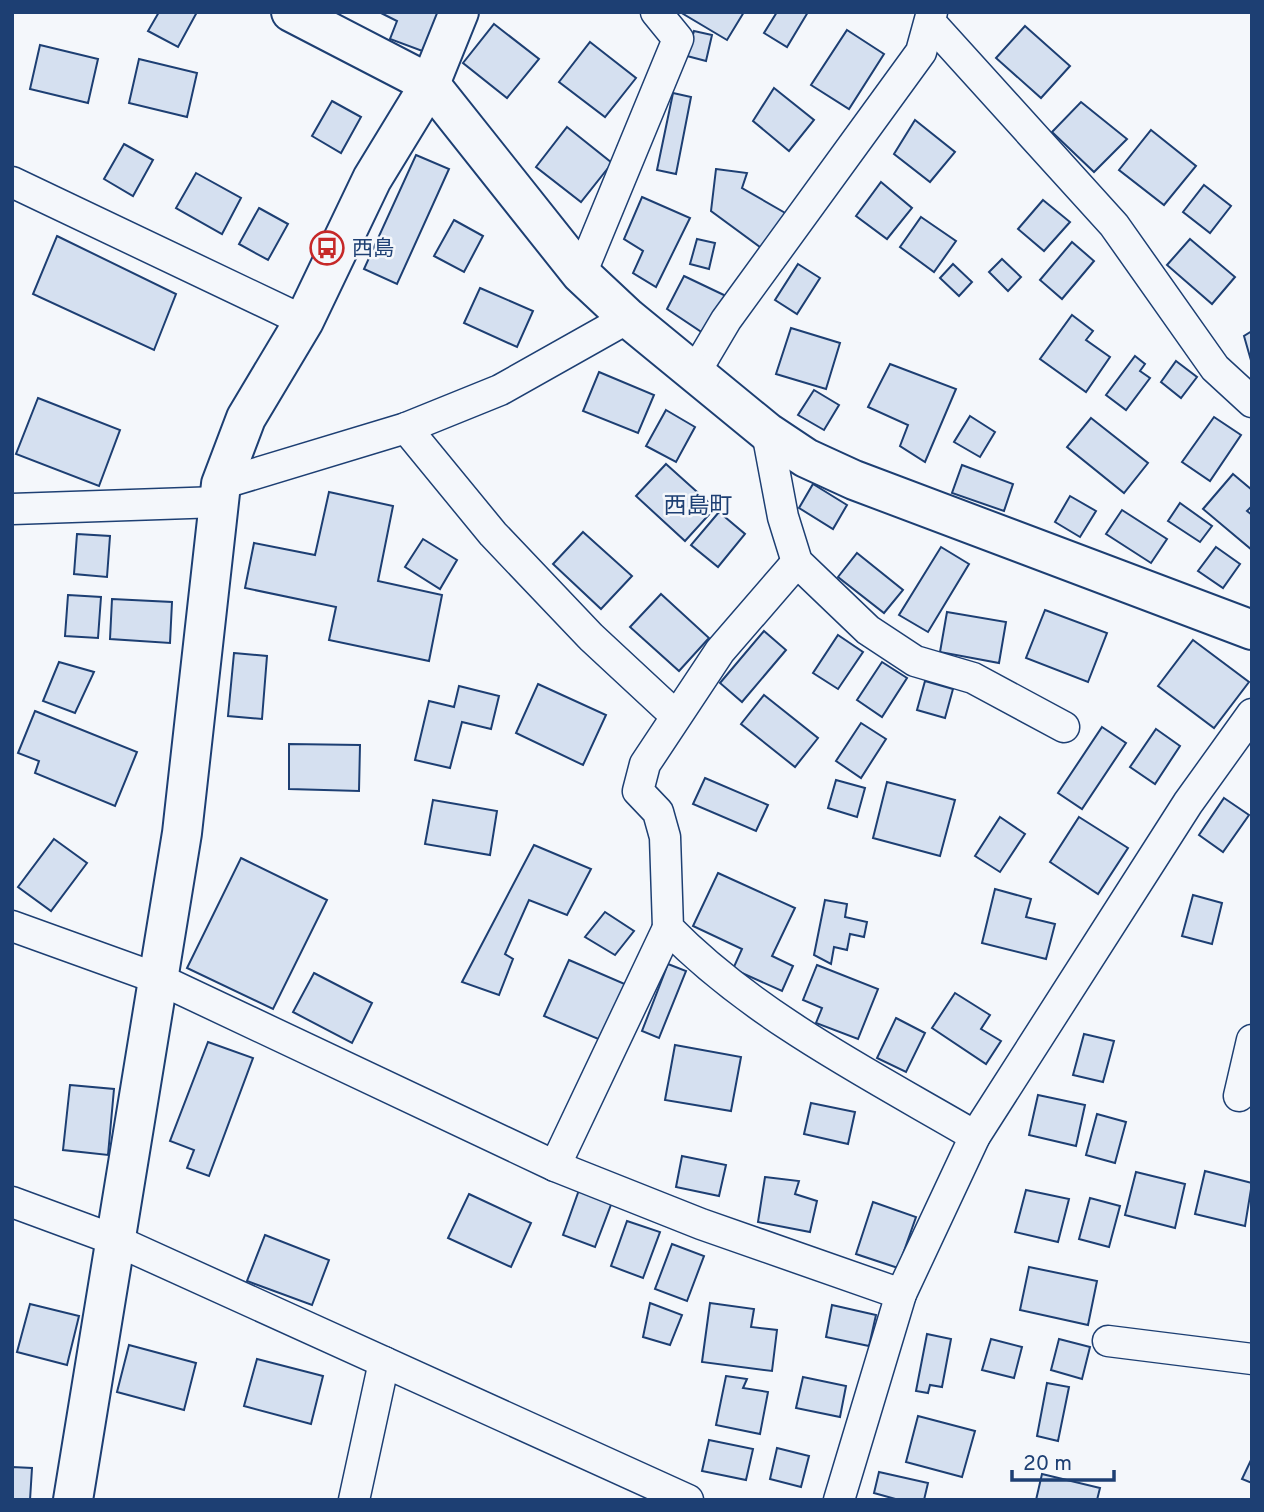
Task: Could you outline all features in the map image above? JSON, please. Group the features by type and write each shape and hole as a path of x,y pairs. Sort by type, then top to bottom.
{"street":[{"path":"291,12 430,85 581,274 694,374 766,432 806,458 855,480 1252,631"},
{"path":"72,1500 182,834 220,493 246,418 304,321 372,179 430,85 459,12"},
{"path":"581,274 678,39 656,12"},
{"path":"694,374 726,320 921,51 932,18"},
{"path":"932,18 1114,225 1215,368 1252,402"},
{"path":"12,182 304,321"},
{"path":"12,509 220,493 406,428 500,390 628,318"},
{"path":"406,428 492,534 592,638 676,716"},
{"path":"766,432 783,517 797,562 868,630 915,661 973,678 1064,727"},
{"path":"555,1166 668,928 665,837 657,812 638,791 645,764 720,651 797,562"},
{"path":"839,1500 901,1294 975,1136 1188,803 1240,753 1252,715"},
{"path":"12,926 159,979 555,1166 701,1224 901,1294"},
{"path":"668,928 705,966 829,1051 975,1136"},
{"path":"1239,1096 1252,1040"},
{"path":"12,1202 115,1240 688,1500"},
{"path":"1108,1341 1252,1359"},
{"path":"354,1500 384,1362"}],"building":[{"path":"159,12 197,12 178,47 148,31"},
{"path":"379,12 441,12 425,52 390,39 397,21"},
{"path":"680,12 744,12 727,40"},
{"path":"777,12 808,12 787,47 764,33"},
{"path":"494,24 539,59 507,98 463,63"},
{"path":"1025,26 1070,66 1041,98 996,58"},
{"path":"847,30 884,54 849,109 811,85"},
{"path":"694,31 712,35 706,61 687,56"},
{"path":"590,42 636,78 605,117 559,82"},
{"path":"40,45 98,59 88,103 30,89"},
{"path":"139,59 197,73 187,117 129,103"},
{"path":"774,88 814,120 789,151 753,121"},
{"path":"673,93 691,97 676,174 657,170"},
{"path":"332,101 361,117 341,153 312,136"},
{"path":"1081,102 1127,139 1094,172 1052,132"},
{"path":"915,120 955,152 930,182 894,154"},
{"path":"567,127 612,163 581,202 536,167"},
{"path":"1151,130 1196,166 1164,205 1119,170"},
{"path":"124,144 153,160 133,196 104,179"},
{"path":"416,155 449,169 397,284 364,269"},
{"path":"716,169 747,173 742,188 787,214 764,250 711,211"},
{"path":"196,173 241,198 222,234 176,208"},
{"path":"881,182 912,208 887,239 856,216"},
{"path":"1204,185 1231,206 1210,233 1183,212"},
{"path":"642,197 690,218 656,287 633,273 643,251 624,239"},
{"path":"1043,200 1070,222 1044,251 1018,229"},
{"path":"259,208 288,224 268,260 239,244"},
{"path":"921,217 956,241 934,272 900,247"},
{"path":"454,220 483,236 464,272 434,256"},
{"path":"57,236 176,294 154,350 33,294"},
{"path":"697,239 715,243 709,269 690,264"},
{"path":"1190,239 1235,277 1212,304 1167,265"},
{"path":"1072,242 1094,261 1062,299 1040,280"},
{"path":"1002,259 1021,277 1008,291 989,272"},
{"path":"798,264 820,278 797,314 775,300"},
{"path":"953,264 972,282 959,296 940,278"},
{"path":"684,276 726,296 703,333 667,309"},
{"path":"480,288 533,311 517,347 464,323"},
{"path":"1072,315 1093,331 1086,340 1110,357 1086,392 1040,359"},
{"path":"791,328 840,343 826,389 776,374"},
{"path":"1252,331 1252,364 1244,336"},
{"path":"1135,356 1145,364 1140,371 1150,378 1126,410 1106,395"},
{"path":"1176,361 1197,377 1181,398 1161,382"},
{"path":"890,364 956,389 925,462 900,446 908,425 868,407"},
{"path":"599,372 654,395 638,433 583,411"},
{"path":"814,390 839,405 824,430 798,415"},
{"path":"38,398 120,430 99,486 16,454"},
{"path":"666,410 695,427 676,462 646,446"},
{"path":"970,416 995,432 980,457 954,442"},
{"path":"1214,417 1241,435 1210,481 1182,462"},
{"path":"1091,418 1148,463 1124,493 1067,447"},
{"path":"666,464 715,508 685,541 636,496"},
{"path":"962,465 1013,484 1004,511 952,493"},
{"path":"1233,474 1252,490 1252,506 1247,511 1252,515 1252,550 1203,509"},
{"path":"813,484 847,505 833,529 799,508"},
{"path":"329,492 393,506 378,581 442,595 429,661 329,640 336,607 245,588 254,543 315,555"},
{"path":"1070,496 1096,511 1080,537 1055,522"},
{"path":"1180,503 1212,526 1200,542 1168,521"},
{"path":"1122,510 1167,539 1151,563 1106,534"},
{"path":"719,512 745,534 718,567 691,545"},
{"path":"583,532 632,576 601,609 553,564"},
{"path":"77,534 110,536 107,577 74,574"},
{"path":"423,539 457,560 440,589 405,567"},
{"path":"941,547 969,564 928,632 899,615"},
{"path":"1216,547 1240,564 1223,588 1198,571"},
{"path":"857,553 903,590 884,613 838,577"},
{"path":"661,594 709,638 679,671 630,627"},
{"path":"68,595 101,597 98,638 65,636"},
{"path":"112,599 172,602 170,643 110,639"},
{"path":"1045,610 1107,633 1088,682 1026,658"},
{"path":"947,612 1006,622 999,663 940,652"},
{"path":"764,631 786,650 742,702 720,683"},
{"path":"838,635 863,652 838,689 813,673"},
{"path":"1193,640 1249,682 1214,728 1158,686"},
{"path":"234,653 267,656 262,719 228,716"},
{"path":"59,662 94,672 75,713 43,701"},
{"path":"882,662 907,678 882,717 857,700"},
{"path":"925,681 953,689 945,718 917,710"},
{"path":"538,684 606,715 583,765 516,733"},
{"path":"459,686 499,696 491,729 462,722 450,768 415,760 429,701 454,707"},
{"path":"764,695 818,738 795,767 741,724"},
{"path":"35,711 137,752 115,806 35,773 39,761 18,753"},
{"path":"861,723 886,739 861,778 836,761"},
{"path":"1102,727 1126,743 1082,809 1058,793"},
{"path":"1156,729 1180,746 1155,784 1130,767"},
{"path":"289,744 360,745 359,791 289,789"},
{"path":"705,778 768,805 756,831 693,804"},
{"path":"836,780 865,788 857,817 828,808"},
{"path":"887,782 955,800 940,856 873,838"},
{"path":"1224,798 1249,815 1223,852 1199,835"},
{"path":"433,800 497,811 490,855 425,844"},
{"path":"1000,817 1025,834 1000,872 975,856"},
{"path":"1079,817 1128,848 1098,894 1050,862"},
{"path":"54,839 87,863 51,911 18,887"},
{"path":"534,845 591,869 567,915 529,900 505,954 513,959 499,995 462,982"},
{"path":"241,858 327,900 273,1009 187,968"},
{"path":"718,873 795,908 772,956 793,966 782,991 733,969 742,949 693,926"},
{"path":"995,889 1031,899 1026,917 1055,924 1046,959 982,943"},
{"path":"1193,895 1222,903 1212,944 1182,936"},
{"path":"825,900 847,904 845,917 867,922 864,937 850,934 847,950 834,947 831,964 814,955"},
{"path":"605,912 634,931 615,955 585,937"},
{"path":"569,960 627,985 603,1041 544,1016"},
{"path":"668,964 686,971 659,1038 642,1031"},
{"path":"817,965 878,989 858,1039 816,1023 822,1008 803,1000"},
{"path":"314,973 372,1003 352,1043 293,1012"},
{"path":"955,993 990,1015 981,1029 1001,1041 986,1064 932,1028"},
{"path":"896,1018 925,1033 906,1072 877,1058"},
{"path":"1084,1034 1114,1041 1103,1082 1073,1075"},
{"path":"208,1042 253,1058 209,1176 187,1168 194,1150 170,1141"},
{"path":"675,1045 741,1057 731,1111 665,1100"},
{"path":"70,1085 114,1089 108,1155 63,1150"},
{"path":"1038,1095 1085,1105 1076,1146 1029,1135"},
{"path":"811,1103 855,1112 848,1144 804,1134"},
{"path":"1097,1114 1126,1122 1115,1163 1086,1155"},
{"path":"682,1156 726,1165 719,1196 676,1187"},
{"path":"1205,1171 1252,1183 1245,1226 1195,1214"},
{"path":"1136,1172 1185,1184 1175,1228 1125,1215"},
{"path":"765,1177 799,1181 795,1194 817,1201 810,1232 758,1222"},
{"path":"579,1190 612,1202 595,1247 563,1235"},
{"path":"1026,1190 1069,1199 1058,1242 1015,1232"},
{"path":"469,1194 531,1223 511,1267 448,1238"},
{"path":"1090,1198 1120,1206 1109,1247 1079,1239"},
{"path":"873,1202 916,1217 898,1268 856,1254"},
{"path":"627,1221 660,1232 643,1278 611,1266"},
{"path":"265,1235 329,1260 312,1305 247,1281"},
{"path":"672,1244 704,1256 687,1301 655,1289"},
{"path":"1029,1267 1097,1281 1088,1325 1020,1310"},
{"path":"650,1303 682,1315 670,1345 643,1337"},
{"path":"710,1303 754,1309 751,1327 777,1330 772,1371 702,1362"},
{"path":"30,1304 79,1316 67,1365 17,1352"},
{"path":"832,1305 876,1315 869,1346 826,1337"},
{"path":"927,1334 951,1339 942,1387 930,1385 928,1393 916,1391"},
{"path":"991,1339 1022,1347 1014,1378 982,1370"},
{"path":"1059,1339 1090,1347 1082,1379 1051,1370"},
{"path":"129,1345 196,1363 184,1410 117,1392"},
{"path":"257,1359 323,1376 311,1424 244,1406"},
{"path":"726,1376 747,1379 743,1388 768,1392 760,1434 716,1425"},
{"path":"803,1377 846,1386 840,1417 796,1408"},
{"path":"1047,1383 1069,1387 1058,1441 1037,1436"},
{"path":"918,1416 975,1431 962,1477 906,1462"},
{"path":"709,1440 753,1449 746,1480 702,1471"},
{"path":"777,1448 809,1456 801,1487 770,1479"},
{"path":"1252,1458 1252,1483 1242,1479"},
{"path":"12,1467 32,1468 30,1500 12,1500"},
{"path":"879,1472 928,1483 924,1500 899,1500 874,1493"},
{"path":"1042,1474 1100,1488 1097,1500 1036,1500"}],"place":[{"name":"西島","path":"327,248"}],"district":[{"name":"西島町","path":"698,505"}]}
